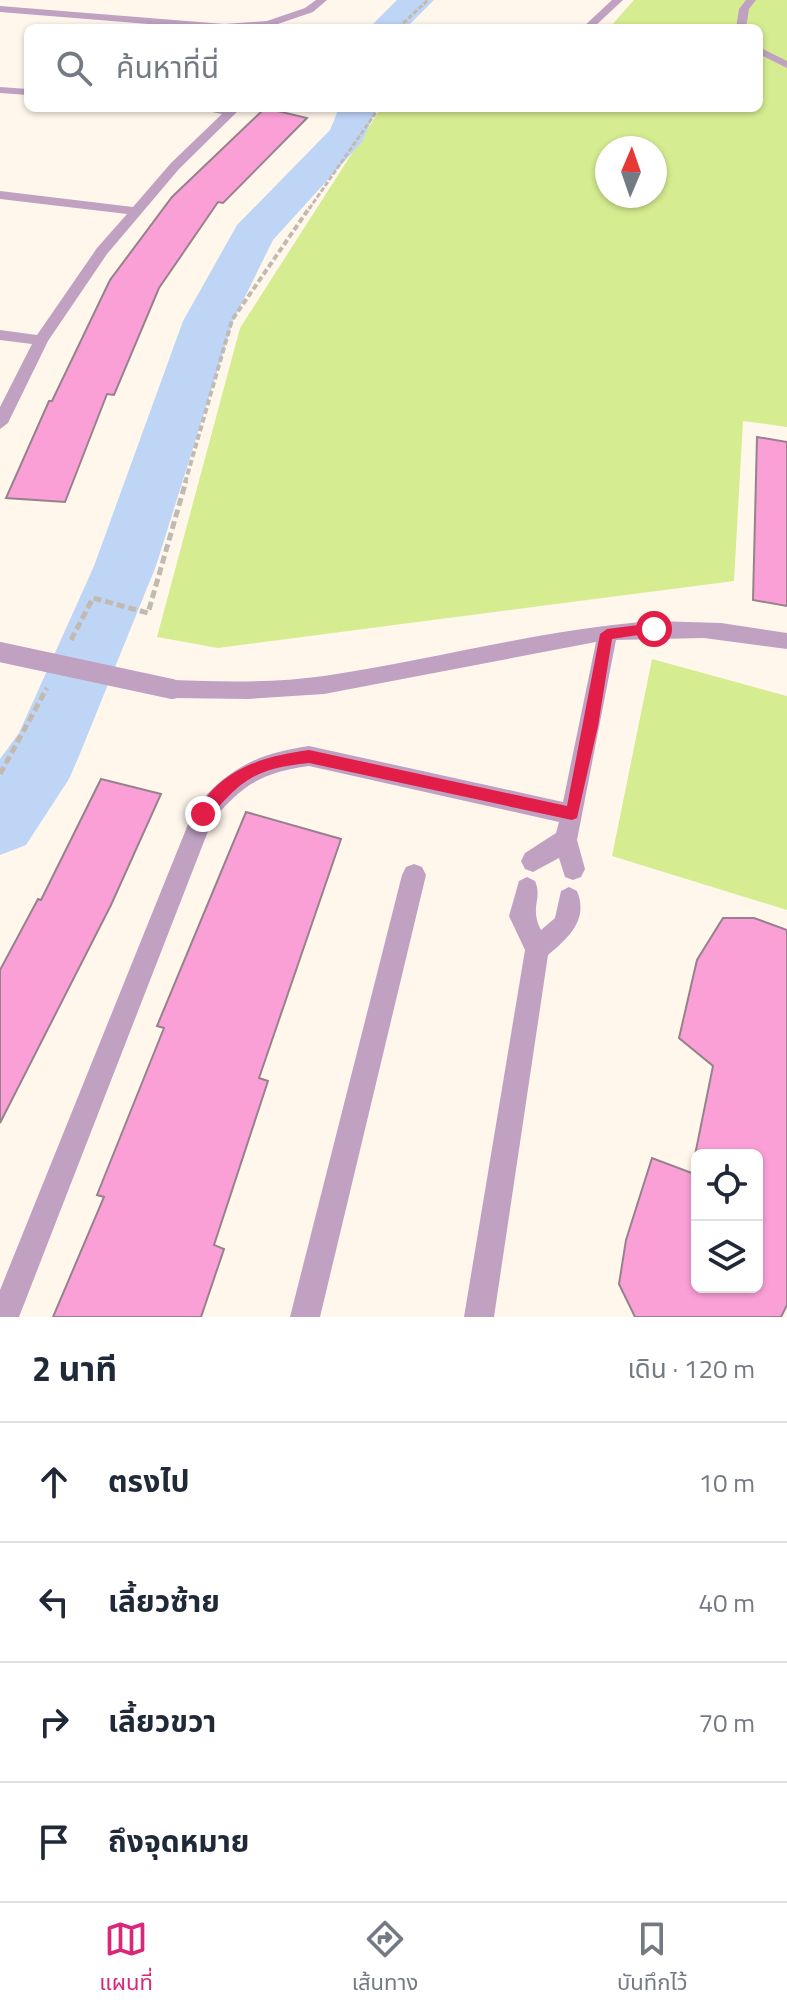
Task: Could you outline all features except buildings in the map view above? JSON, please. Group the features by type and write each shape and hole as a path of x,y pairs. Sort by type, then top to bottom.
{"street":[{"path":"268,24 309,10 322,0"},
{"path":"591,24 618,0"},
{"path":"742,24 744,9 751,0"},
{"path":"0,9 187,24"},
{"path":"763,52 787,65"},
{"path":"0,90 24,92"},
{"path":"0,423 41,340 102,251 135,211 229,112"},
{"path":"0,195 135,211"},
{"path":"0,335 41,340"},
{"path":"0,652 172,689 243,691 322,685 607,634 654,629 731,631 787,641"},
{"path":"573,869 566,840 607,634"},
{"path":"4,1317 203,814 226,788 251,768 309,756 572,814"},
{"path":"533,861 566,840"},
{"path":"305,1317 414,875"},
{"path":"479,1317 537,949 521,916 527,889"},
{"path":"537,949 566,924 569,899"}],"path":[{"path":"402,24 428,0"},
{"path":"93,598 148,613 232,320 376,112"}],"green space":[{"path":"634,0 787,0 787,427 743,421 734,581 218,648 157,637 240,328 378,112 763,112 763,24 613,24"},
{"path":"652,659 787,696 787,910 612,856"}],"waterway":[{"path":"390,24 417,0"},
{"path":"0,820 44,756 125,566 208,321 253,235 348,134 356,112"}],"route":[{"path":"203,814 226,788 251,768 309,756 572,814 607,634 654,629"}]}
